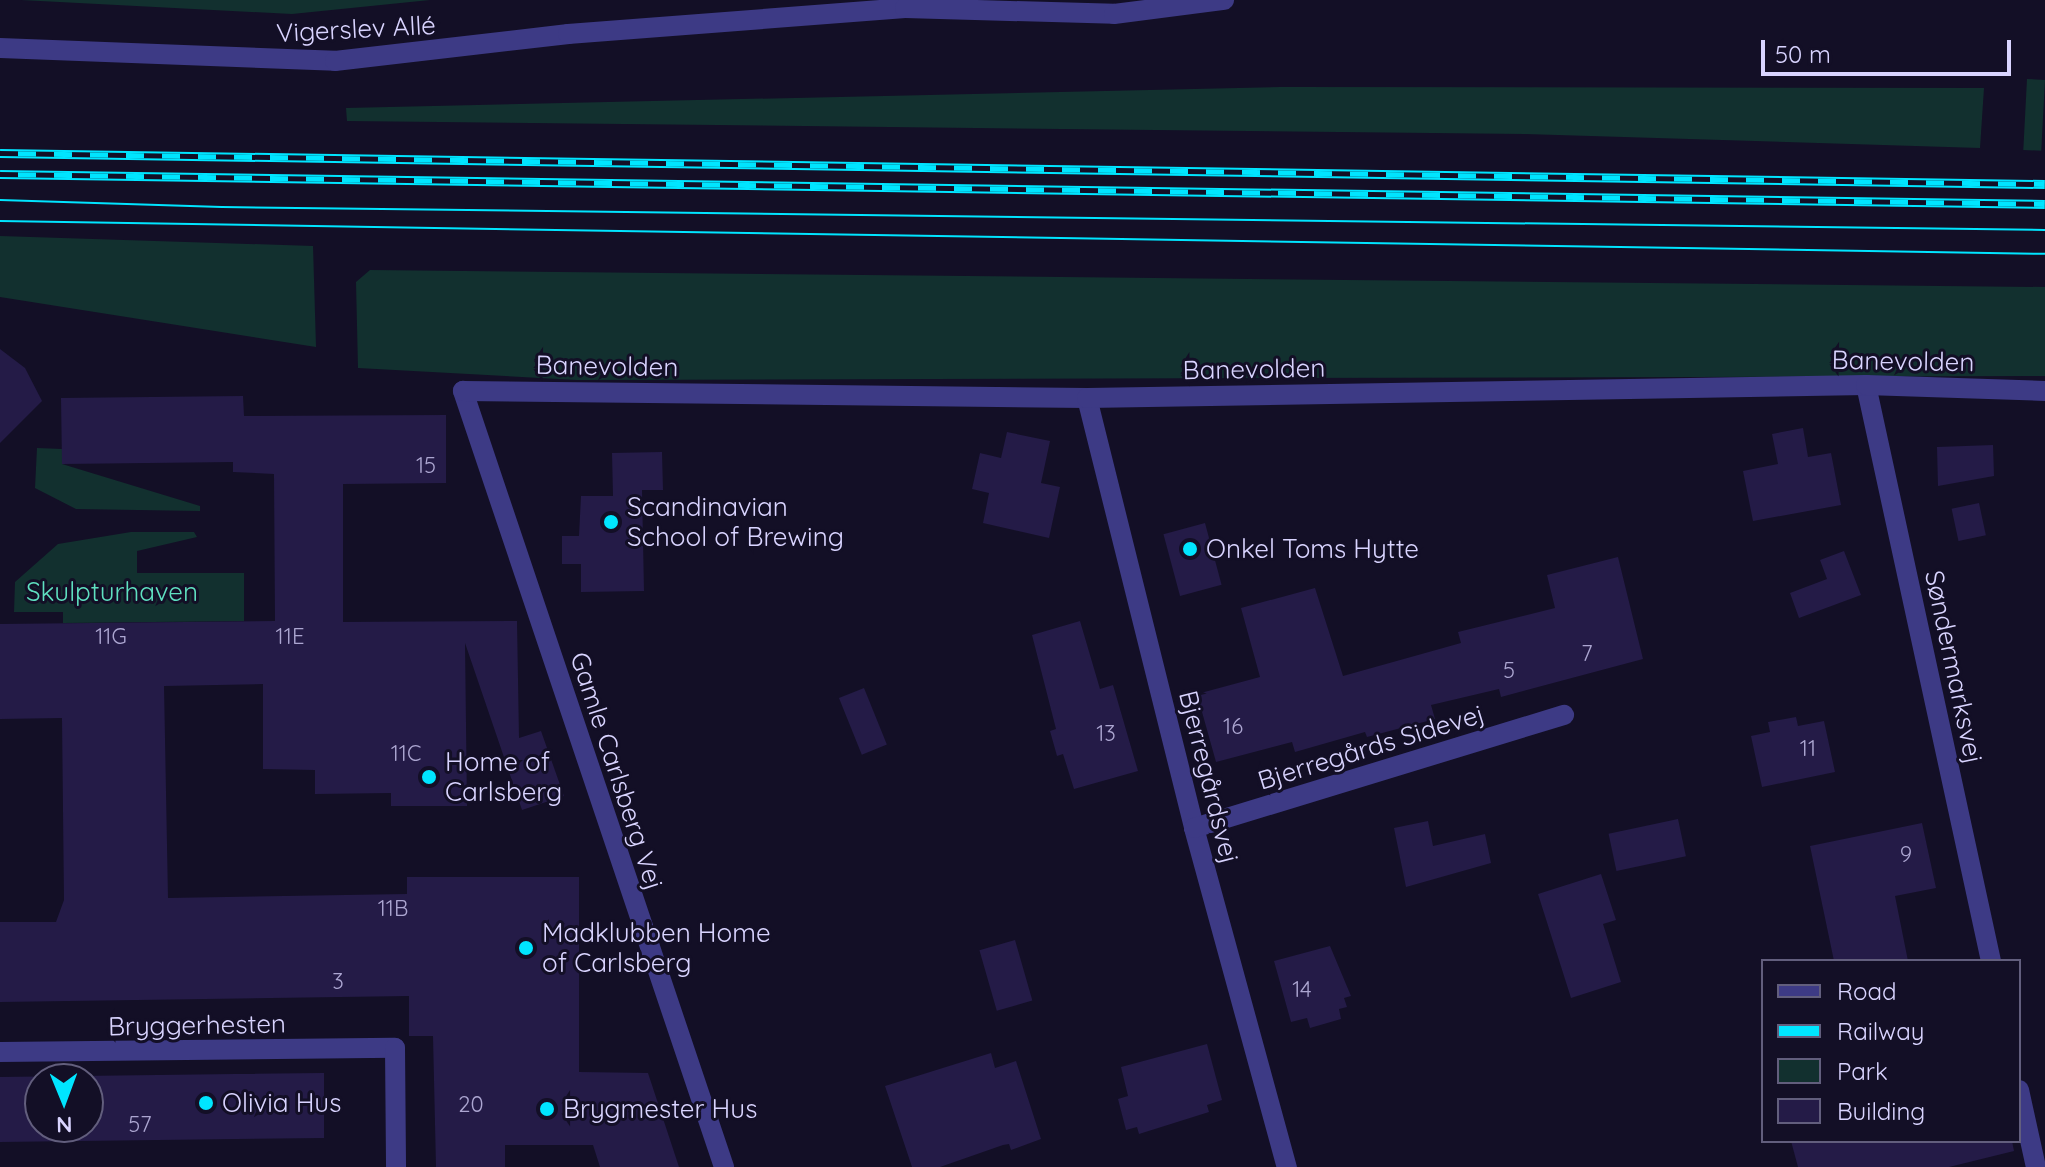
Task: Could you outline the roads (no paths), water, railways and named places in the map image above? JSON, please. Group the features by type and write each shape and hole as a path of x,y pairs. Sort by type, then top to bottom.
{"street":[{"name":"Vigerslev Allé","path":"905,8 942,0"},
{"name":"Vigerslev Allé","path":"0,48 335,61 568,34 905,8 1114,14 1224,0"},
{"name":"Banevolden","path":"463,391 1087,398 1866,385 2045,391"},
{"name":"Søndermarksvej","path":"1866,385 1991,959"},
{"name":"Gamle Carlsberg Vej","path":"463,391 724,1167"},
{"name":"Bjerregårdsvej","path":"1087,398 1194,828 1287,1167"},
{"name":"Bjerregårds Sidevej","path":"1194,828 1564,715"},
{"name":"Bryggerhesten","path":"0,1052 395,1048 396,1167"},
{"path":"2021,1099 2036,1167"}],"tram line":[{"path":"0,200 222,207 2045,230"},
{"path":"0,221 2045,254"}],"railway":[{"path":"0,153 2045,184"},
{"path":"0,174 2045,204"}],"place":[{"name":"Scandinavian School of Brewing","path":"611,522"},
{"name":"Onkel Toms Hytte","path":"1190,549"},
{"name":"Home of Carlsberg","path":"429,777"},
{"name":"Madklubben Home of Carlsberg","path":"526,948"},
{"name":"Olivia Hus","path":"206,1103"},
{"name":"Brygmester Hus","path":"547,1109"}],"park label":[{"name":"Skulpturhaven","path":"112,592"}]}
